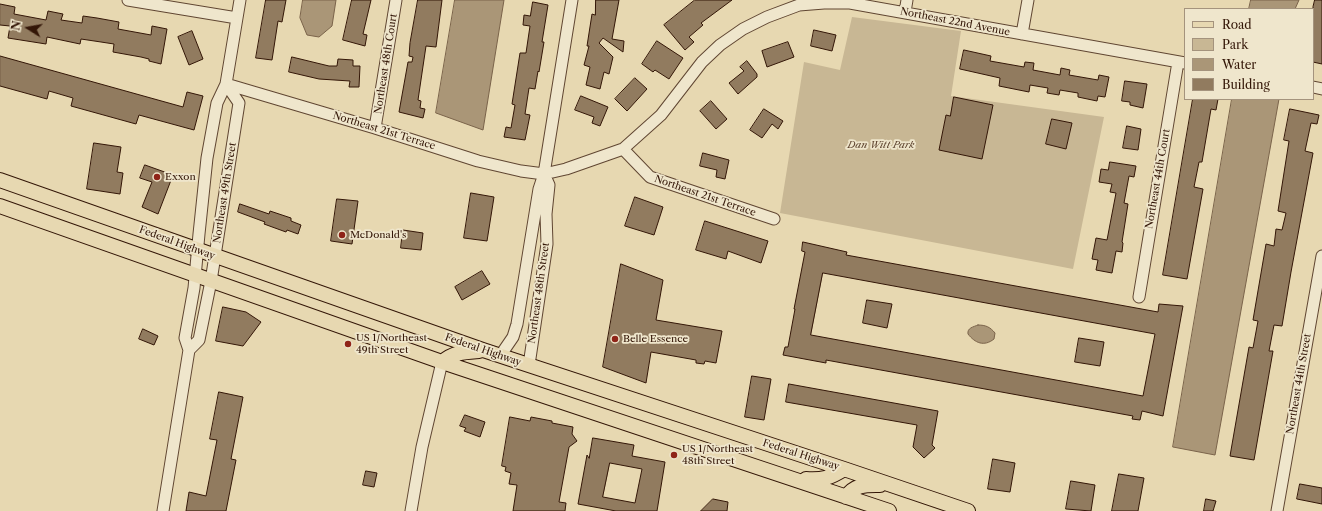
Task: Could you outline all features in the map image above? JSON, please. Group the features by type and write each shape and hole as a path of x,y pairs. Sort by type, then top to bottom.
{"main road":[{"name":"Federal Highway","path":"0,180 529,366 968,511"},
{"path":"0,206 442,362 889,511"},
{"path":"442,362 449,356 459,353 483,350"},
{"path":"786,477 820,480 832,477 844,469"},
{"path":"846,497 850,490 860,485 889,485"}],"street":[{"path":"128,0 237,18"},
{"name":"Northeast 49th Street","path":"163,511 189,350 185,338 195,276 207,158 217,103 226,84 240,0"},
{"name":"Northeast 48th Court","path":"375,128 396,0"},
{"name":"Northeast 48th Street","path":"500,356 513,337 517,324 539,189 544,174 572,0"},
{"path":"905,12 907,0"},
{"path":"1022,34 1028,0"},
{"name":"Northeast 22nd Avenue","path":"544,174 566,169 623,149 661,115 702,62 720,44 743,29 767,17 799,6 824,3 850,3 1182,63"},
{"name":"Northeast 44th Court","path":"1139,297 1182,63"},
{"name":"Northeast 49th Street","path":"189,350 198,340 216,257 239,104 226,84"},
{"name":"Northeast 21st Terrace","path":"226,84 375,128 478,161 521,171 544,174"},
{"name":"Northeast 21st Terrace","path":"623,149 650,177 774,219"},
{"name":"Northeast 48th Street","path":"529,366 547,244 546,214 550,185 544,174"},
{"name":"Northeast 44th Street","path":"1277,511 1322,256"},
{"path":"411,511 422,447 442,362"}],"green space":[{"name":"Dan Witt Park","path":"852,17 961,31 951,96 1104,117 1073,269 780,213 804,62 840,70"}],"water":[{"path":"303,0 336,0 332,26 319,37 307,35 300,18"},
{"path":"455,0 504,0 483,130 436,113"},
{"path":"1251,0 1299,0 1295,8 1249,8"},
{"path":"1232,100 1279,100 1215,455 1173,447"},
{"path":"978,325 986,326 991,329 995,333 994,339 987,343 980,343 974,340 968,334 968,330"}],"building":[{"path":"266,0 286,0 282,22 278,21 272,60 256,58"},
{"path":"352,0 371,0 363,34 367,35 365,46 343,40"},
{"path":"418,0 442,0 436,47 426,46 418,100 421,101 420,108 425,109 423,118 399,112 408,62 412,62 413,57 409,56 410,43"},
{"path":"596,0 619,0 612,39 624,41 623,52 603,38 599,43 613,57 609,74 604,72 600,89 586,85 590,67 584,65 589,46 587,46 592,14 595,15"},
{"path":"695,0 732,0 701,23 703,25 689,37 694,42 685,50 664,25"},
{"path":"1315,0 1322,0 1322,64 1314,62 1313,7"},
{"path":"533,2 548,5 539,72 538,71 535,89 529,88 525,114 530,115 525,140 504,137 506,127 511,128 515,105 512,104 520,53 526,53 530,26 523,25 524,15 530,16"},
{"path":"0,4 15,7 14,14 46,20 48,11 63,14 61,20 82,23 83,16 97,18 119,22 118,29 151,35 152,26 167,29 161,64 141,57 113,52 114,44 81,39 80,44 47,37 46,44 8,38 10,26 0,25"},
{"path":"814,30 836,35 832,51 811,46"},
{"path":"192,31 203,59 189,65 178,37"},
{"path":"657,41 683,58 669,79 655,70 653,72 642,64"},
{"path":"788,42 794,57 767,67 762,51"},
{"path":"964,50 991,56 990,61 1024,67 1025,62 1034,63 1033,70 1060,75 1061,68 1070,70 1069,75 1098,80 1099,75 1109,77 1105,97 1098,96 1097,101 1078,97 1078,93 1060,90 1059,95 1047,93 1048,88 1030,85 1029,92 999,86 1000,78 960,69"},
{"path":"0,56 183,107 187,92 203,96 194,130 139,115 136,124 71,106 73,98 49,91 47,99 0,86"},
{"path":"292,57 329,66 337,66 338,59 353,60 353,66 360,66 359,87 349,87 350,81 319,79 289,72"},
{"path":"747,61 757,74 757,77 738,94 729,83 744,71 740,67"},
{"path":"635,78 647,89 627,111 615,99"},
{"path":"1125,81 1147,84 1143,108 1130,105 1130,102 1122,101"},
{"path":"581,96 608,107 600,126 592,123 594,117 575,110"},
{"path":"954,97 993,105 982,159 939,150 946,115 950,116"},
{"path":"1193,100 1218,100 1216,110 1211,109 1202,162 1199,162 1194,187 1203,189 1187,279 1163,275"},
{"path":"711,101 727,119 716,129 700,111"},
{"path":"764,109 783,121 778,129 772,124 762,138 750,130"},
{"path":"1290,109 1319,115 1317,124 1311,123 1305,151 1313,153 1282,326 1274,325 1269,351 1273,351 1254,460 1230,456 1249,347 1253,348 1258,321 1253,320 1266,244 1274,246 1276,229 1282,230 1286,213 1278,211 1289,141 1284,140"},
{"path":"1052,119 1072,123 1066,149 1046,144"},
{"path":"1127,126 1141,129 1138,150 1123,148"},
{"path":"94,143 121,147 117,172 123,173 120,194 87,189"},
{"path":"703,153 729,160 725,179 716,177 717,170 700,166"},
{"path":"1110,162 1136,166 1134,177 1129,176 1124,203 1128,204 1122,242 1122,252 1116,251 1112,273 1096,270 1098,260 1092,259 1096,238 1107,240 1116,193 1110,192 1112,184 1099,182 1101,169 1108,170"},
{"path":"145,165 173,175 158,214 142,207 152,182 140,178"},
{"path":"471,193 494,197 487,241 464,238"},
{"path":"635,197 663,207 654,235 625,226"},
{"path":"337,199 358,201 352,244 331,241"},
{"path":"240,204 269,214 270,211 291,218 291,221 301,225 298,234 287,230 286,232 264,224 265,222 238,212"},
{"path":"705,221 768,241 761,263 728,251 726,259 696,250"},
{"path":"403,230 423,233 421,250 401,248"},
{"path":"803,242 847,252 846,255 1158,312 1159,304 1183,306 1163,416 1142,411 1140,420 1132,419 1133,416 826,360 826,363 783,355 785,347 788,347 795,309 805,252 802,251","holes":["823,273 1155,334 1143,396 811,335"]},
{"path":"621,264 663,280 656,320 722,331 716,363 705,361 704,364 696,363 696,360 651,352 646,383 603,367"},
{"path":"482,271 490,284 462,300 455,287"},
{"path":"867,300 892,304 887,328 863,323"},
{"path":"223,307 246,312 261,322 243,346 216,341"},
{"path":"143,329 158,336 154,345 139,339"},
{"path":"1079,338 1104,342 1100,366 1075,362"},
{"path":"752,376 771,379 764,420 745,417"},
{"path":"789,384 938,411 932,445 935,448 924,458 913,447 917,425 786,402"},
{"path":"219,392 243,397 231,459 236,460 226,511 186,511 189,492 206,496 217,440 210,439"},
{"path":"465,415 485,422 480,437 464,431 466,428 460,426"},
{"path":"510,417 530,421 531,417 573,427 572,434 577,441 569,447 559,502 566,503 565,511 513,511 517,485 509,484 511,473 505,471 506,467 502,466"},
{"path":"593,438 634,445 632,456 665,462 657,511 616,511 578,504 587,455 589,458","holes":["610,463 642,469 635,503 603,497"]},
{"path":"993,459 1015,463 1010,492 988,489"},
{"path":"366,471 377,473 374,487 363,485"},
{"path":"1119,474 1144,478 1138,511 1112,511"},
{"path":"1071,481 1095,485 1091,511 1066,509"},
{"path":"1300,484 1322,488 1322,504 1297,499"},
{"path":"713,499 728,502 727,511 701,511"},
{"path":"1206,499 1216,501 1213,511 1204,511"}],"place":[{"name":"Exxon","path":"157,177"},
{"name":"McDonald's","path":"342,235"},
{"name":"Belle Essence","path":"615,339"},
{"name":"US 1/Northeast 49th Street","path":"348,344"},
{"name":"US 1/Northeast 48th Street","path":"674,455"}]}
